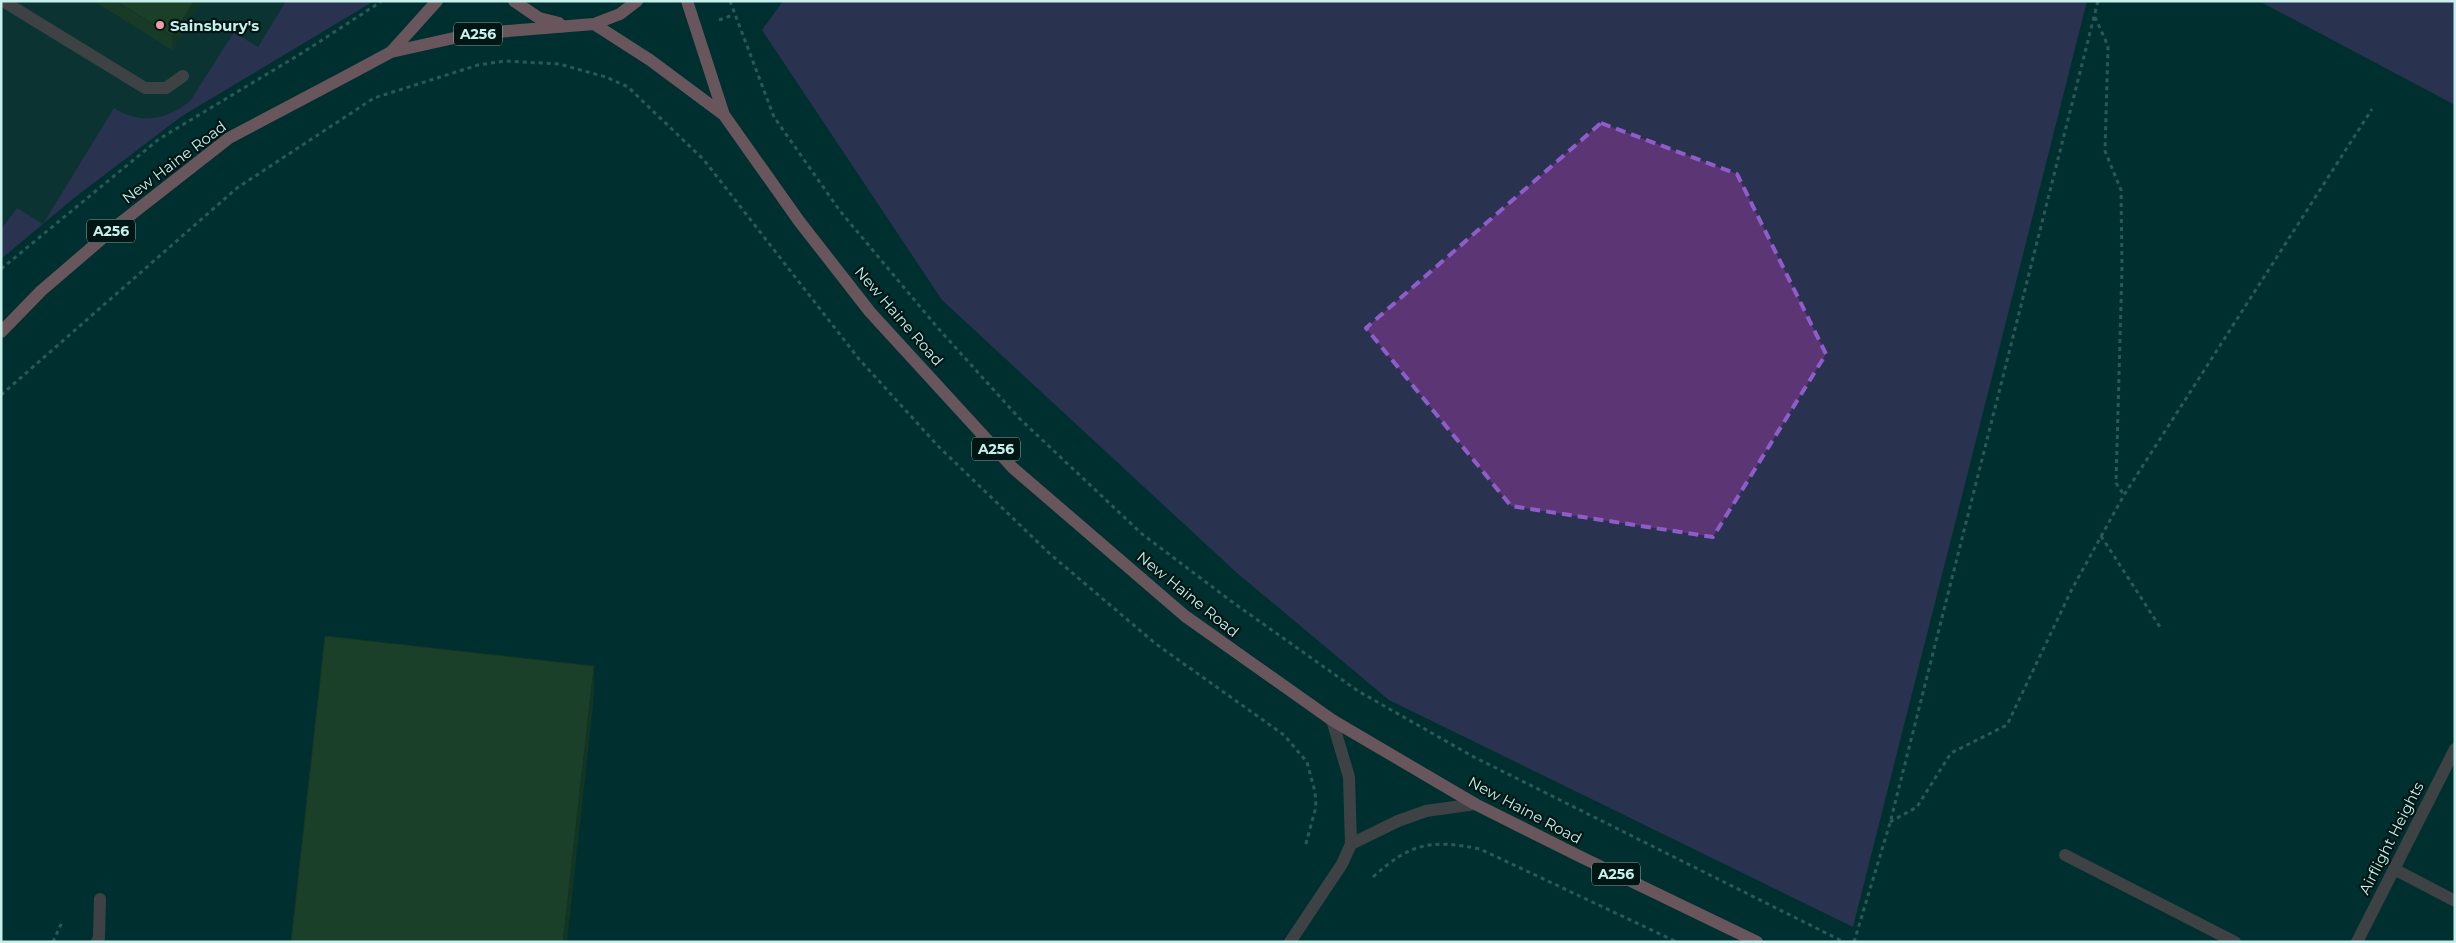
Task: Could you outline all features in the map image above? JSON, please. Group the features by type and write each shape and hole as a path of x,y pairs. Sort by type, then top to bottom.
{"main road":[{"name":"New Haine Road","path":"391,52 436,1"},
{"name":"New Haine Road","path":"514,1 539,18 566,25"},
{"name":"New Haine Road","path":"1,332 41,291 112,230 229,138 391,52 472,34 594,24 620,14 637,1"},
{"name":"New Haine Road","path":"687,1 724,115 799,221 870,312 1013,468 1185,616 1332,720 1475,804 1757,942"},
{"name":"New Haine Road","path":"594,24 650,60 724,115"}],"street":[{"path":"3,1 145,88 166,88 183,76"},
{"path":"1290,942 1342,864 1351,844 1349,777 1332,720"},
{"name":"Airflight Heights","path":"2356,942 2455,749"},
{"path":"1351,844 1398,821 1426,811 1475,804"},
{"path":"2065,855 2235,942"},
{"path":"2394,869 2455,901"},
{"path":"98,940 100,899"}],"path":[{"path":"1,269 158,139 311,48 382,1"},
{"path":"730,1 774,117 840,211 937,327 1019,418 1142,534 1235,604 1358,691 1472,756 1844,942"},
{"path":"1854,942 1890,823 2098,1"},
{"path":"2094,16 2108,46 2105,151 2122,190 2122,267 2116,483 2124,494"},
{"path":"1,396 237,188 374,98 478,65 505,61 559,64 606,77 628,87 704,160 859,359 938,446 1050,554 1149,637 1284,735 1307,762 1316,792 1316,807 1305,847"},
{"path":"1890,823 1917,807 1951,753 2007,725 2072,589 2124,494 2372,109"},
{"path":"2101,536 2160,627"},
{"path":"1373,877 1393,859 1409,849 1449,842 1480,849 1676,942"},
{"path":"53,942 62,922"}],"highlighted area":[{"path":"1601,123 1737,174 1826,354 1713,537 1511,506 1366,328"}],"shaded area":[{"path":"1,1 286,1 258,47 234,32 190,101 181,109 158,118 141,119 126,116 114,108 43,225 17,208 1,229"},
{"path":"286,1 374,1 182,116 74,198 43,224 114,108 134,117 153,118 163,116 181,107 190,101 234,32 258,47"},
{"path":"783,1 2087,1 1853,927 1389,700 1237,573 942,300 762,30"},
{"path":"2259,1 2455,1 2455,105"},
{"path":"17,208 43,224 1,259 1,229"}],"building":[{"path":"116,1 194,1 172,36"},
{"path":"325,636 594,666 563,942 291,942"}],"place":[{"name":"Sainsbury's","path":"160,25"}]}
